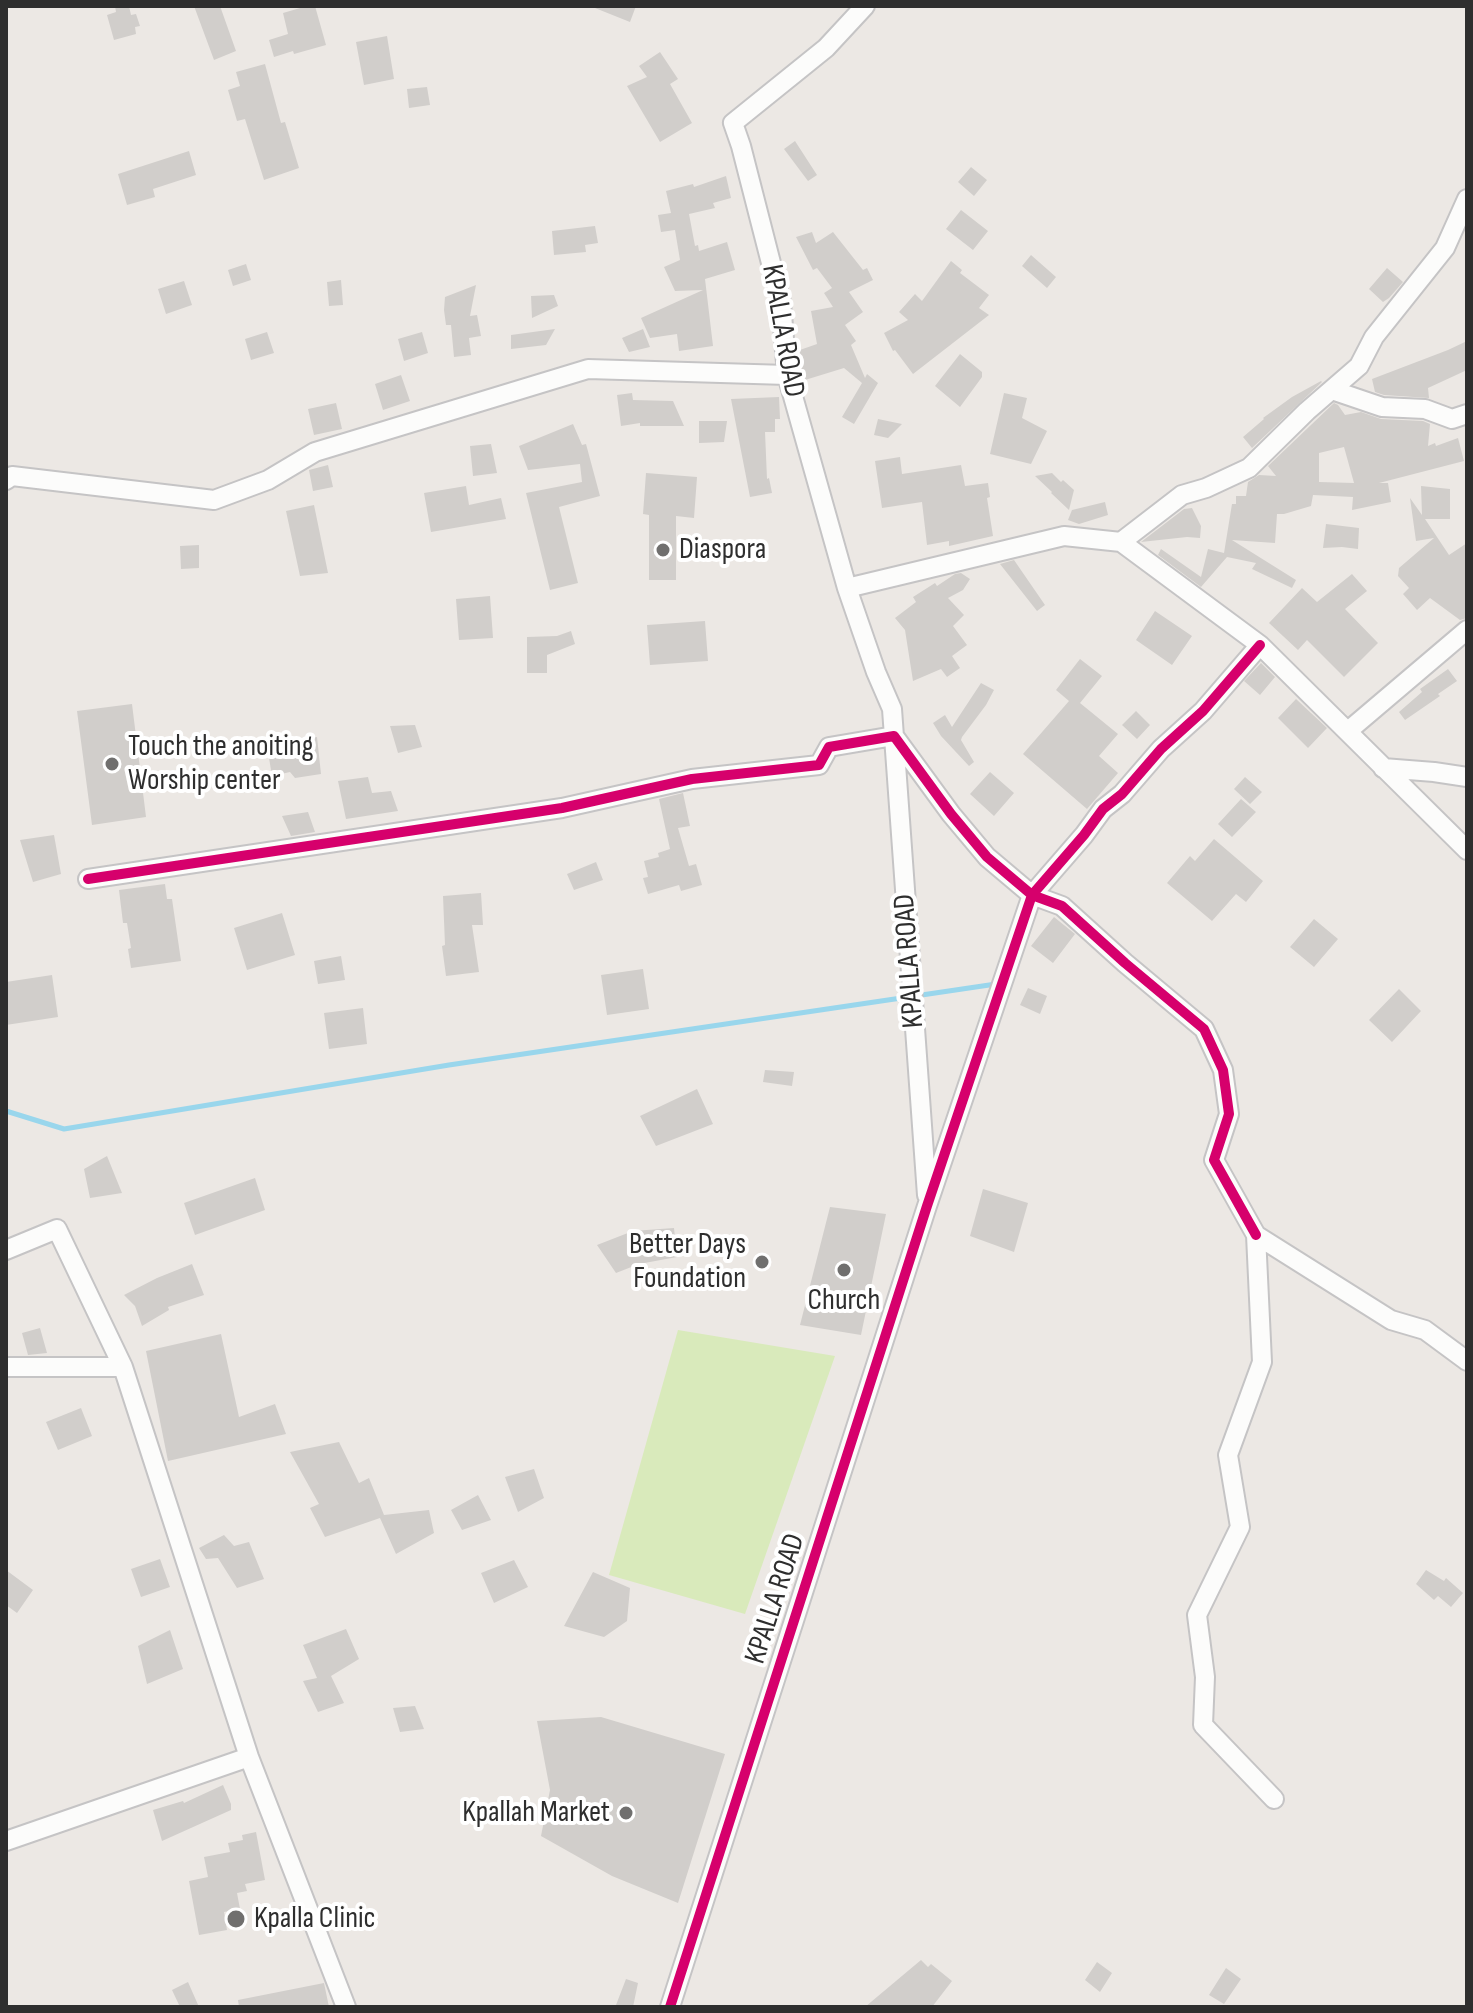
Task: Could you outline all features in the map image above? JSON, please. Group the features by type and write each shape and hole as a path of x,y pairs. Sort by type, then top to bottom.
{"street":[{"name":"KPALLA ROAD","path":"670,2007 927,1206 892,709 847,588 787,375 781,302 733,123 826,48 865,6"},
{"path":"1121,542 1182,495 1206,488 1249,468 1359,366 1374,337 1445,248 1467,199"},
{"path":"6,480 12,476 214,500 268,480 315,452 588,369 787,375"},
{"path":"1332,390 1382,407 1425,409 1452,419 1467,414"},
{"path":"847,588 1064,536 1121,542 1260,645 1467,850"},
{"path":"1348,731 1467,630"},
{"path":"927,1206 1032,895 1103,809 1122,794 1161,749 1203,711 1260,645"},
{"path":"88,879 562,808 692,779 819,765 829,747 894,736 987,857 1032,895 1062,906 1204,1029 1223,1070 1229,1114 1214,1160 1256,1235 1262,1362 1228,1455 1240,1527 1197,1615 1205,1677 1203,1725 1274,1799"},
{"path":"1383,768 1467,777"},
{"path":"6,1250 57,1229 123,1367 249,1757 346,2007"},
{"path":"1256,1235 1391,1320 1425,1330 1467,1361"},
{"path":"6,1367 123,1367"},
{"path":"6,1841 249,1757"}],"green space":[{"path":"678,1330 835,1356 745,1614 609,1575"}],"building":[{"path":"115,6 129,6 131,15 136,14 140,26 135,27 136,34 114,40 107,15 116,12"},
{"path":"194,6 220,6 236,51 214,60"},
{"path":"315,6 326,45 274,57 269,40 288,34 283,13"},
{"path":"590,6 636,6 630,22"},
{"path":"387,36 394,79 364,85 356,42"},
{"path":"660,52 678,79 670,84 692,123 660,142 627,86 647,77 639,66"},
{"path":"265,64 281,123 285,122 299,168 264,180 245,119 237,121 228,90 240,86 236,72"},
{"path":"427,87 430,105 409,108 407,89"},
{"path":"795,141 817,175 808,181 784,149"},
{"path":"189,151 196,175 153,189 155,197 127,205 118,174"},
{"path":"971,167 987,180 974,196 958,182"},
{"path":"726,176 731,198 713,203 715,208 689,214 695,246 698,245 699,251 727,242 735,270 705,279 713,346 679,351 677,334 650,338 641,318 703,290 675,291 664,267 680,260 675,230 661,232 658,215 671,213 666,191 693,184 694,187"},
{"path":"961,210 988,231 973,250 946,229"},
{"path":"595,226 598,243 585,245 586,252 554,255 552,231"},
{"path":"812,232 816,243 833,232 863,270 867,268 873,280 849,292 863,312 845,325 856,341 851,345 865,378 867,374 878,383 854,424 842,417 862,383 844,368 805,380 797,355 797,351 817,344 811,311 833,307 824,293 832,288 817,268 813,270 796,237"},
{"path":"1031,255 1056,277 1047,288 1022,266"},
{"path":"951,261 962,270 960,273 989,295 979,308 989,315 913,374 893,351 884,333 908,320 899,312 915,294 922,301"},
{"path":"246,264 251,280 233,286 228,270"},
{"path":"1387,268 1403,282 1383,302 1369,289"},
{"path":"341,280 343,305 329,306 327,282"},
{"path":"184,281 192,305 166,314 158,289"},
{"path":"476,285 470,316 477,315 481,336 469,338 471,355 454,357 451,325 446,325 445,297"},
{"path":"554,295 558,306 532,318 531,296"},
{"path":"555,329 546,345 511,349 511,335"},
{"path":"643,329 650,347 629,352 622,338"},
{"path":"267,332 274,353 251,360 245,339"},
{"path":"422,332 428,353 404,361 398,339"},
{"path":"1467,341 1467,370 1428,388 1429,398 1375,392 1372,379"},
{"path":"960,354 982,372 982,377 960,407 935,386"},
{"path":"401,375 410,401 383,410 375,384"},
{"path":"1321,381 1252,448 1243,437 1292,397"},
{"path":"632,393 633,400 673,401 684,426 640,426 640,423 621,426 617,395"},
{"path":"1004,393 1027,398 1022,418 1047,431 1031,464 990,454"},
{"path":"779,397 780,419 775,419 775,432 765,432 767,479 772,493 750,497 731,399"},
{"path":"336,403 342,429 314,435 308,409"},
{"path":"1334,403 1345,415 1361,412 1381,419 1430,424 1428,446 1458,438 1464,461 1379,483 1388,483 1391,502 1352,510 1353,497 1313,495 1311,506 1277,514 1275,543 1232,540 1296,580 1292,588 1252,569 1256,563 1227,557 1201,587 1158,555 1161,549 1201,577 1208,549 1224,553 1236,496 1246,496 1248,482 1259,475 1276,476 1268,466","holes":["1344,447 1354,483 1319,482 1319,453"]},
{"path":"878,419 902,424 888,438 874,435"},
{"path":"699,421 727,421 724,442 699,443"},
{"path":"573,424 582,445 586,444 600,496 559,507 578,583 550,590 526,493 582,482 580,464 528,470 519,446"},
{"path":"491,444 497,473 473,476 470,446"},
{"path":"900,457 902,474 961,465 965,486 988,483 990,497 987,498 993,536 949,546 949,541 927,545 922,502 882,508 875,461"},
{"path":"328,465 333,487 313,491 309,470"},
{"path":"646,473 697,477 694,518 676,516 676,580 649,580 649,515 643,514"},
{"path":"1052,473 1074,490 1069,510 1035,476"},
{"path":"466,486 469,505 501,498 506,519 431,532 424,493"},
{"path":"1421,486 1450,489 1450,519 1425,519 1449,555 1467,543 1467,618 1460,620 1430,598 1417,610 1403,594 1409,588 1398,576 1399,568 1434,538 1416,541 1410,498 1422,515"},
{"path":"1105,502 1108,515 1079,524 1068,520 1072,510"},
{"path":"314,505 328,573 300,576 286,511"},
{"path":"1192,508 1201,526 1200,538 1141,542 1184,509"},
{"path":"1326,524 1359,528 1358,549 1323,548"},
{"path":"199,545 199,568 181,569 180,546"},
{"path":"1014,560 1045,605 1037,611 1000,564"},
{"path":"961,573 970,579 963,590 948,598 964,615 953,626 967,645 952,656 960,668 947,677 941,669 913,681 905,630 895,618 916,602 913,597 935,583 937,586"},
{"path":"1352,574 1367,591 1345,609 1378,643 1344,677 1307,640 1298,650 1269,623 1302,588 1317,602"},
{"path":"490,596 493,638 459,640 456,599"},
{"path":"1155,611 1192,636 1172,665 1136,640"},
{"path":"705,621 708,661 650,665 647,625"},
{"path":"571,631 575,644 547,655 547,673 527,673 527,637 557,636"},
{"path":"1080,659 1102,676 1080,703 1118,734 1099,756 1118,773 1087,809 1023,754 1069,701 1056,690"},
{"path":"1261,663 1275,677 1260,695 1244,681"},
{"path":"1448,669 1457,681 1405,720 1399,712 1422,692 1420,689"},
{"path":"981,683 994,690 961,740 974,762 969,766 933,723 945,715 952,727"},
{"path":"1296,699 1327,728 1308,748 1278,718"},
{"name":"Touch the anoiting Worship center","path":"132,704 146,817 92,825 77,711"},
{"path":"1136,711 1150,725 1137,739 1122,725"},
{"path":"415,725 422,747 398,753 390,726"},
{"path":"317,737 321,774 295,778 290,772 272,776 267,746"},
{"path":"990,772 1014,793 994,816 970,794"},
{"path":"368,777 372,793 391,791 398,811 346,819 338,781"},
{"path":"1245,777 1262,792 1250,804 1234,789"},
{"path":"683,793 690,826 678,828 689,866 696,864 702,885 681,891 679,885 648,894 643,878 648,877 644,861 659,857 658,853 670,849 659,799"},
{"path":"1241,799 1256,812 1232,837 1218,824"},
{"path":"308,812 315,832 291,836 282,816"},
{"path":"54,835 61,874 33,882 20,840"},
{"path":"1214,839 1263,881 1246,902 1236,894 1212,921 1167,883 1190,856 1195,861"},
{"path":"596,862 603,880 574,890 567,874"},
{"path":"165,884 167,899 172,899 181,961 131,968 128,949 131,948 127,923 123,923 119,890"},
{"path":"481,893 483,925 472,925 479,972 446,976 442,946 445,945 443,896"},
{"path":"282,913 295,955 247,970 234,928"},
{"path":"1054,917 1075,934 1053,963 1031,946"},
{"path":"1314,919 1338,939 1314,967 1290,947"},
{"path":"341,956 345,980 318,984 314,961"},
{"path":"643,969 649,1009 607,1015 601,975"},
{"path":"52,975 58,1017 6,1025 6,982"},
{"path":"1028,988 1047,996 1040,1014 1020,1005"},
{"path":"1399,989 1421,1011 1392,1042 1369,1020"},
{"path":"363,1008 367,1044 329,1049 324,1013"},
{"path":"765,1070 794,1072 792,1086 763,1082"},
{"path":"697,1089 713,1124 656,1146 640,1116"},
{"path":"107,1156 122,1193 90,1198 84,1169"},
{"path":"255,1178 265,1210 195,1235 184,1203"},
{"path":"983,1189 1028,1203 1014,1252 970,1236"},
{"name":"Church","path":"830,1207 886,1214 861,1335 800,1325"},
{"path":"674,1228 677,1257 639,1264 616,1273 597,1245 633,1231"},
{"path":"192,1264 204,1295 168,1307 169,1310 142,1326 135,1306 124,1295"},
{"path":"40,1328 47,1353 28,1355 22,1333"},
{"path":"221,1334 239,1417 275,1404 286,1434 168,1461 146,1351"},
{"path":"81,1408 92,1436 58,1450 46,1422"},
{"path":"339,1442 359,1483 369,1478 384,1515 429,1510 434,1533 396,1554 380,1518 325,1537 310,1508 319,1504 290,1452"},
{"path":"534,1469 544,1498 518,1512 505,1477"},
{"path":"478,1495 491,1520 462,1530 451,1510"},
{"path":"224,1535 234,1546 249,1542 264,1579 237,1588 218,1558 206,1559 199,1548"},
{"path":"160,1559 170,1587 141,1597 131,1569"},
{"path":"514,1560 528,1587 494,1603 481,1573"},
{"path":"6,1570 33,1590 17,1613 6,1605"},
{"path":"1426,1570 1444,1581 1446,1578 1463,1593 1451,1607 1438,1596 1434,1600 1416,1584"},
{"path":"593,1572 630,1588 627,1621 604,1637 564,1626"},
{"path":"346,1629 359,1659 331,1676 344,1703 318,1712 303,1681 317,1678 303,1645"},
{"path":"170,1630 183,1669 147,1684 138,1646"},
{"path":"415,1706 424,1729 400,1732 393,1708"},
{"name":"Kpallah Market","path":"601,1717 725,1754 678,1903 612,1876 541,1836 550,1790 537,1721"},
{"path":"223,1785 231,1810 162,1841 153,1810 184,1803"},
{"name":"Kpalla Clinic","path":"256,1832 265,1880 245,1884 247,1891 237,1893 240,1909 224,1912 227,1930 199,1935 189,1881 208,1877 204,1857 230,1852 228,1843 243,1840 242,1835"},
{"path":"921,1960 952,1981 932,2007 865,2007"},
{"path":"1097,1962 1112,1973 1100,1992 1085,1980"},
{"path":"1226,1968 1241,1979 1224,2004 1209,1995"},
{"path":"626,1979 638,1983 633,2007 616,2005"},
{"path":"188,1982 199,2007 180,2007 172,1990"},
{"path":"324,1983 329,2007 239,2007 238,2000"}],"waterway":[{"path":"6,1111 64,1129 449,1065 996,984"}],"cycle path":[{"path":"670,2007 927,1206 1032,895 1103,809 1122,794 1161,749 1203,711 1260,645"},
{"path":"88,879 562,808 692,779 819,765 829,747 894,736 987,857 1032,895 1062,906 1204,1029 1223,1070 1229,1114 1214,1160 1256,1235"}],"place":[{"name":"Diaspora","path":"663,550"},
{"name":"Touch the anoiting Worship center","path":"112,764"},
{"name":"Better Days Foundation","path":"762,1262"},
{"name":"Church","path":"844,1270"},
{"name":"Kpallah Market","path":"626,1813"},
{"name":"Kpalla Clinic","path":"236,1919"}]}
